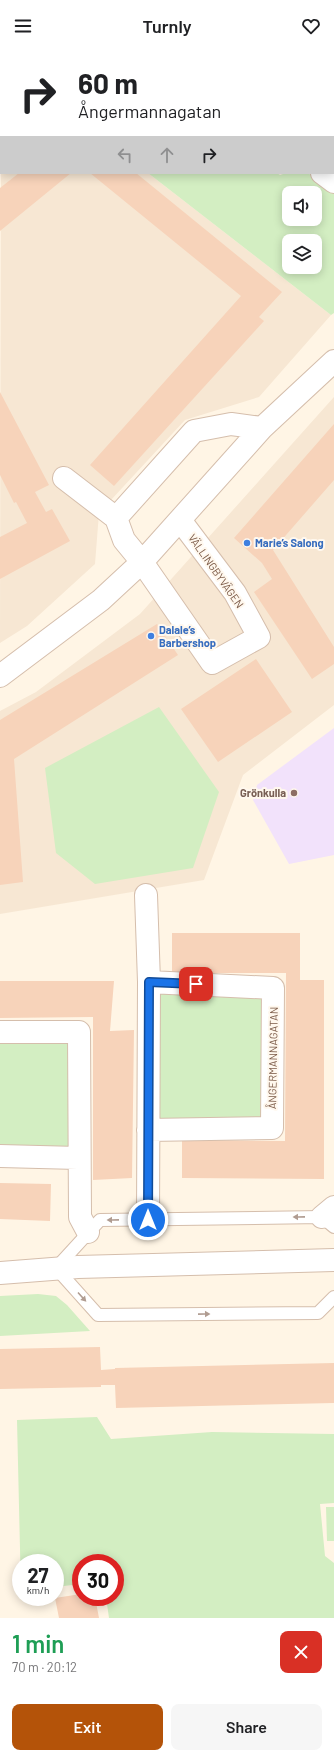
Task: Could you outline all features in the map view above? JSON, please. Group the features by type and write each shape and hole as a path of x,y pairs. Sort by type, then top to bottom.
{"street":[{"path":"323,174 334,182"},
{"path":"0,676 101,600 142,562 262,428 334,361"},
{"path":"64,478 116,518 194,431 231,424 262,428"},
{"name":"VÄLLINGBYVÄGEN","path":"116,518 124,540 142,562 212,663 259,638 235,593 180,520"},
{"path":"146,895 149,982 148,1220"},
{"name":"ÅNGERMANNAGATAN","path":"148,1130 272,1128 273,996 273,988 149,982"},
{"path":"0,1032 79,1032 78,1158 80,1217 88,1232"},
{"path":"0,1156 78,1158"},
{"path":"0,1273 56,1268 334,1260"}],"lane":[{"path":"330,1217 100,1220 56,1268 98,1315 318,1313 334,1297"}],"shaded area":[{"path":"1,174 149,174 331,315 259,397 185,420 99,513 95,564 27,626 0,643"},
{"path":"334,397 334,705 243,775 204,880 0,914 0,711 36,692 140,614"},
{"name":"Grönkulla","path":"334,728 334,855 289,864 253,800 257,785"}],"green space":[{"path":"149,174 309,174 334,193 334,313 331,315"},
{"path":"159,707 219,792 193,868 95,884 56,853 45,768"},
{"path":"155,989 264,996 265,1122 156,1123"},
{"path":"0,1039 72,1039 71,1150 0,1149"},
{"path":"38,1294 56,1296 67,1305 90,1331 0,1336 0,1296"},
{"path":"97,1417 111,1439 212,1432 334,1434 334,1503 320,1504 325,1556 334,1563 334,1618 109,1618 107,1606 124,1606 124,1554 72,1554 72,1585 64,1586 64,1554 20,1554 17,1420"},
{"path":"326,1507 334,1507 334,1541 327,1541"}],"building":[{"path":"18,174 70,174 0,231 0,188"},
{"path":"91,174 137,174 282,292 259,317 264,321 114,486 90,465 241,296"},
{"path":"0,392 49,485 35,492 46,512 52,509 70,541 0,579 0,537 27,523 16,502 14,503 0,475"},
{"path":"334,424 334,480 273,550 334,647 334,664 312,679 254,592 272,579 262,563 234,538"},
{"path":"157,624 178,655 14,759 23,882 0,885 0,720"},
{"path":"256,659 292,712 218,762 181,709"},
{"path":"172,933 300,933 300,980 324,980 324,1179 182,1178 182,1140 285,1141 286,973 172,973"},
{"path":"0,981 114,981 110,1031 134,1030 132,1178 93,1180 93,1017 0,1018"},
{"path":"0,1183 51,1184 50,1221 0,1219"},
{"path":"100,1347 101,1370 115,1368 334,1363 334,1403 116,1408 115,1385 101,1385 101,1387 0,1389 0,1349"},
{"path":"72,1595 72,1606 97,1606 99,1618 59,1618 57,1606 64,1606 64,1597"}],"place":[{"name":"Marie’s Salong","path":"247,543"},
{"name":"Dalale’s Barbershop","path":"151,636"},
{"name":"Grönkulla","path":"294,793"}],"route":[{"path":"148,1220 149,982 196,984"}]}
